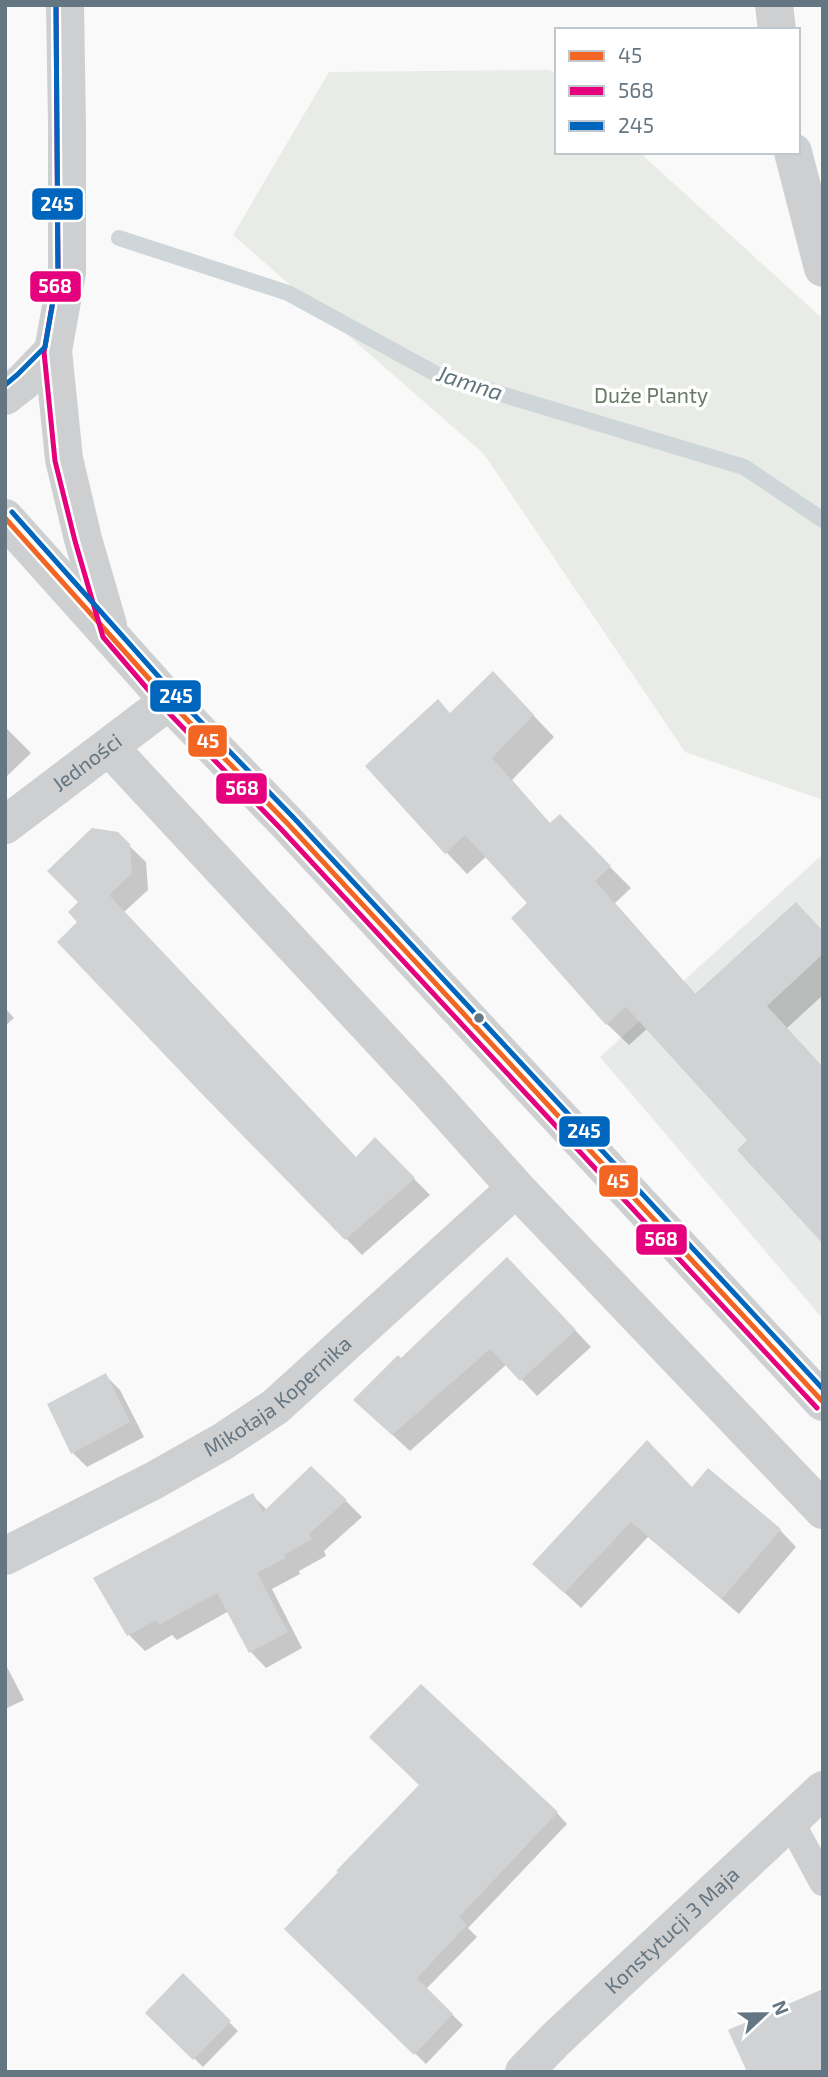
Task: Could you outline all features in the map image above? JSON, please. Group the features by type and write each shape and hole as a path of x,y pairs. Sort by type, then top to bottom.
{"street":[{"path":"65,5 66,273 53,351 64,459 83,539 111,634"},
{"path":"774,5 777,28"},
{"path":"794,154 823,268"},
{"path":"5,396 53,351"},
{"path":"5,518 169,701 287,823 823,1402"},
{"name":"Jedności","path":"5,825 169,701"},
{"path":"109,747 516,1188 823,1510"},
{"name":"Mikołaja Kopernika","path":"5,1556 153,1481 222,1442 275,1407 516,1188"},
{"name":"Konstytucji 3 Maja","path":"524,2072 823,1790"}],"lane":[{"path":"790,1821 823,1882"}],"shaded area":[{"path":"823,854 823,1319 600,1057"}],"green space":[{"name":"Duże Planty","path":"550,70 555,74 555,154 641,154 823,319 823,800 685,752 484,454 233,235 329,72"}],"building":[{"path":"493,671 534,715 492,758 550,823 560,814 611,866 595,881 695,994 796,902 823,931 823,954 767,1006 823,1067 823,1244 737,1150 747,1140 626,1007 606,1025 511,918 527,903 465,835 445,854 365,766 438,699 450,713"},
{"path":"92,828 118,832 130,844 132,873 109,895 356,1157 375,1137 415,1178 345,1240 57,942 77,922 68,912 78,902 47,871"},
{"path":"507,1257 576,1330 520,1381 490,1349 392,1435 353,1400 398,1355 401,1358"},
{"path":"106,1373 130,1422 71,1454 47,1404"},
{"path":"647,1440 692,1487 708,1468 781,1529 722,1599 631,1522 564,1593 532,1564"},
{"path":"311,1466 347,1500 309,1534 312,1539 284,1555 286,1558 257,1573 288,1632 249,1653 217,1593 159,1625 156,1620 127,1636 93,1578 253,1493 263,1512"},
{"path":"421,1684 558,1812 459,1917 467,1925 417,1978 453,2014 414,2055 284,1929 419,1785 369,1737"},
{"path":"183,1973 231,2021 193,2060 145,2013"},
{"path":"823,1989 823,2072 747,2072 728,2030"}],"waterway":[{"name":"Jamna","path":"119,238 288,293 438,375 744,467 823,520"}],"transit line":[{"name":"568","path":"56,5 58,272 44,352 55,461 103,637 163,707 281,829 817,1408"},
{"name":"245","path":"5,385 45,347 58,272 56,5"},
{"name":"245","path":"12,512 175,695 293,817 823,1389"},
{"name":"45","path":"5,518 169,701 287,823 823,1402"}]}
